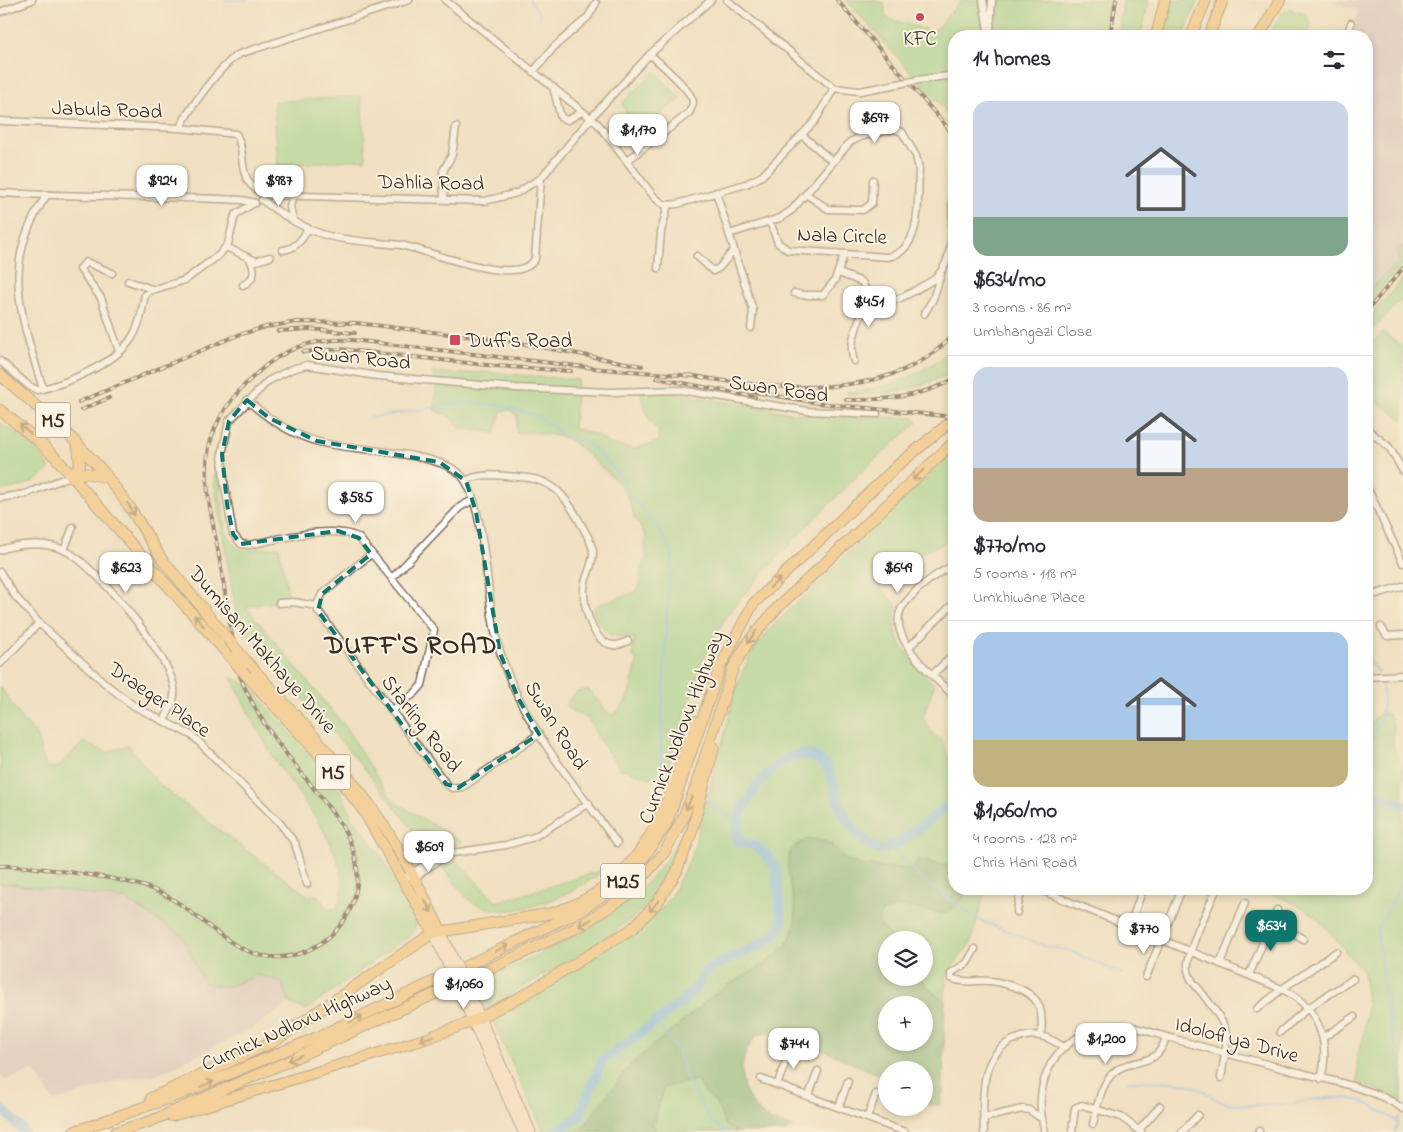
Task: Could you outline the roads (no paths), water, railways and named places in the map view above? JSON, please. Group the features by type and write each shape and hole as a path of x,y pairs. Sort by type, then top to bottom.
{"main road":[{"path":"1158,30 1165,0"},
{"path":"1194,30 1206,0"},
{"path":"1211,30 1223,0"},
{"path":"1262,30 1280,0"},
{"name":"Dumisani Makhaye Drive","path":"0,375 76,443 108,478 129,506 161,558 248,664 305,726 359,791 381,821 409,880 437,932"},
{"name":"Dumisani Makhaye Drive","path":"0,410 37,440 71,476 231,658 319,754 363,810 409,880"},
{"name":"Curnick Ndlovu Highway","path":"73,1132 181,1094 320,1036 578,912 606,895 634,869 656,842 667,823 720,666 753,604 891,472 948,424"},
{"path":"71,476 80,465 80,452 76,443"},
{"name":"Curnick Ndlovu Highway","path":"116,1132 151,1121 284,1063 580,926 612,906 646,876 674,838 694,791 733,668 760,626 948,448"},
{"path":"71,476 86,473 108,478"},
{"path":"96,1124 262,1049 437,932 525,918 568,908 600,890 632,862 656,828 721,648 743,613 753,604"},
{"path":"151,1121 187,1112 425,1039 477,1020 632,928 672,883 691,835 713,752 720,707"},
{"name":"M5","path":"437,932 477,1020"},
{"path":"477,1020 519,1113 531,1132"},
{"path":"519,1113 523,1132"}],"street":[{"path":"1,10 32,0"},
{"name":"Jabula Road","path":"0,121 180,128 188,112 226,65 239,54 389,2 409,0"},
{"path":"445,0 591,118 628,160 655,198 668,205 746,184 762,176 820,115 834,88"},
{"name":"Dahlia Road","path":"268,195 485,201 517,193 541,178 591,118 650,54 711,0"},
{"path":"727,0 834,88 860,91 948,76"},
{"path":"983,0 988,30"},
{"path":"990,30 992,0"},
{"path":"533,72 554,46 588,18 596,3"},
{"path":"1349,30 1351,23"},
{"path":"628,160 689,113 693,103 691,96 684,87 650,54"},
{"path":"553,87 561,118 568,120 582,112"},
{"path":"444,200 443,171 452,155 456,141 456,127"},
{"path":"128,281 152,288 185,280 226,247 235,215 268,195 254,189 248,180 242,167 236,134 180,128"},
{"name":"Nala Circle","path":"730,234 770,222 792,210 854,139 894,129 902,132 908,139 918,163 915,230 910,240 893,256 844,255 783,248 776,240 770,222"},
{"path":"802,135 833,162"},
{"path":"262,200 293,220 328,236 402,246 461,264 513,271 528,267 535,259 541,178"},
{"path":"806,194 828,209 864,210 872,203 874,180"},
{"path":"716,192 753,310 751,328"},
{"path":"0,193 142,195 242,200 254,203"},
{"path":"29,210 47,195"},
{"path":"293,220 290,207 294,195"},
{"path":"658,268 661,232 668,205"},
{"path":"283,250 289,249 300,242 308,228"},
{"path":"226,247 250,259 259,261 270,257"},
{"path":"697,256 713,271 734,250"},
{"path":"924,314 933,299 948,250"},
{"path":"794,293 823,295 830,289 839,273 844,255"},
{"path":"243,285 251,281 254,275 250,259"},
{"path":"112,273 86,262 80,269 101,298 119,351"},
{"path":"839,273 862,282 868,296 877,304 889,302 932,280 942,270"},
{"path":"0,361 29,386 40,389 78,377 127,346 136,331 145,295 152,288"},
{"path":"854,361 851,352 852,343 868,296"},
{"path":"13,311 40,389"},
{"name":"Swan Road","path":"371,554 359,538 347,532 338,531 248,545 241,544 236,540 227,504 222,454 229,421 247,400 278,374 307,365 378,376 515,388 610,392 680,390 790,409 877,414"},
{"path":"247,400 269,418 317,441 439,462 460,474 466,481 480,476 531,477 549,484 570,504 593,551 584,589 586,611 592,623 604,642 614,645 628,641"},
{"path":"1373,434 1389,447 1403,469"},
{"path":"0,498 25,494 71,476"},
{"name":"Swan Road","path":"466,481 473,500 500,653 518,698 539,734 617,843"},
{"path":"392,578 460,507 473,500"},
{"path":"1373,500 1403,563"},
{"path":"64,550 73,527"},
{"path":"0,550 34,545 64,550 76,557 93,573 141,627 164,662 172,680 175,696 164,721"},
{"path":"279,603 293,602 317,606 322,594 371,554 430,622 435,634 422,685 415,693 391,711"},
{"path":"948,568 928,580 901,608 899,627 909,647 932,675 948,690"},
{"name":"Draeger Place","path":"0,572 15,596 39,622 125,700 198,740 280,822 295,843 307,884"},
{"path":"1373,595 1403,586"},
{"name":"Starling Road","path":"317,606 322,617 391,711 446,784 452,788 463,787 539,734"},
{"path":"909,647 948,609"},
{"path":"0,664 39,622"},
{"path":"1381,626 1387,636 1403,635"},
{"path":"932,675 948,660"},
{"path":"1373,676 1403,676"},
{"path":"409,880 429,860 447,854 487,849 522,841 545,831 589,804"},
{"path":"1017,912 1021,895"},
{"path":"1052,895 1282,989 1308,1008 1324,1036 1326,1056 1321,1079"},
{"path":"1129,927 1141,895"},
{"path":"1146,978 1180,895"},
{"path":"1214,895 1190,952 1188,970 1191,979 1226,1028 1227,1040 1221,1078"},
{"path":"1220,964 1245,903"},
{"path":"1249,975 1277,910"},
{"path":"1273,920 1303,939"},
{"path":"975,949 967,964 951,973 951,978 957,980 993,981 1026,990 1034,997 1040,1007 1041,1036"},
{"path":"1257,1009 1282,989 1336,952"},
{"path":"1280,1032 1308,1008 1353,979"},
{"path":"1324,1036 1354,1017"},
{"name":"Idolofiya Drive","path":"1045,1132 1041,1118 1040,1101 1044,1080 1054,1060 1064,1047 1086,1033 1114,1026 1139,1029 1321,1079 1385,1098 1403,1109"},
{"path":"984,1132 984,1082 990,1060 1007,1043 1029,1036 1041,1036 1064,1047"},
{"path":"1093,1124 1104,1086 1111,1075 1123,1067 1155,1057 1162,1049 1166,1037"},
{"path":"778,1083 790,1050"},
{"path":"809,1095 818,1071"},
{"path":"761,1078 905,1132"},
{"path":"839,1107 848,1081"},
{"path":"867,1118 876,1094"},
{"path":"1072,1132 1073,1113 1077,1106 1098,1108 1121,1117 1140,1131 1160,1106"},
{"path":"983,1118 1026,1110 1041,1118"},
{"path":"1182,1132 1198,1115"}],"waterway":[{"path":"225,0 248,0"},
{"path":"530,0 539,12 539,19"},
{"path":"370,418 467,402 502,406 537,416 566,437 575,438 591,445 626,482 630,497 640,506 659,530 673,554 668,588 660,762 666,766"},
{"path":"1373,666 1379,673"},
{"path":"1373,735 1381,718 1382,686"},
{"path":"555,1132 579,1117 602,1061 680,1004 700,983 703,974 714,965 754,948 775,935 782,922 776,870 767,855 754,845 737,841 737,828 740,816 749,798 759,783 776,766 796,756 806,755 817,758 828,769 839,802 852,826 864,840 879,850 899,843 948,806"},
{"path":"1373,792 1403,805"},
{"path":"706,800 737,823"},
{"path":"890,847 919,877 977,919 1050,948 1068,950 1122,974"},
{"path":"1400,1091 1398,1052 1390,1029 1377,930 1403,881"},
{"path":"656,1023 678,1051 685,1075 711,1122 726,1132"},
{"path":"1128,1081 1184,1084 1200,1089 1220,1101 1242,1105 1282,1104 1329,1098 1357,1100 1368,1104 1398,1122"},
{"path":"0,1107 25,1132"},
{"path":"1395,1132 1399,1117"}],"railway":[{"path":"837,0 948,128"},
{"path":"1111,30 1116,0"},
{"path":"1373,304 1403,268"},
{"path":"79,402 238,335 266,327 297,322 356,323 509,341 642,366"},
{"path":"278,331 309,329 355,333"},
{"path":"689,375 756,385 793,387 830,386 866,381 899,372 929,356 948,339"},
{"path":"0,866 17,866 88,875 119,880 149,888 168,896 237,946 256,954 276,957 298,954 320,944 339,927 350,911 356,892 357,872 354,853 347,835 262,720 240,676 209,502 207,460 216,426 226,407 240,390 255,375 277,358 312,343 352,340 603,369 694,376"},
{"path":"303,352 340,349 496,366 571,371"},
{"path":"657,378 755,397"},
{"path":"846,400 902,397 928,390 948,382"},
{"path":"748,391 818,403 948,416"},
{"path":"81,410 109,398"}],"place":[{"name":"KFC","path":"920,17"},
{"name":"Duff's Road","path":"455,340"}],"district":[{"name":"DUFF'S ROAD","path":"411,644"}]}
